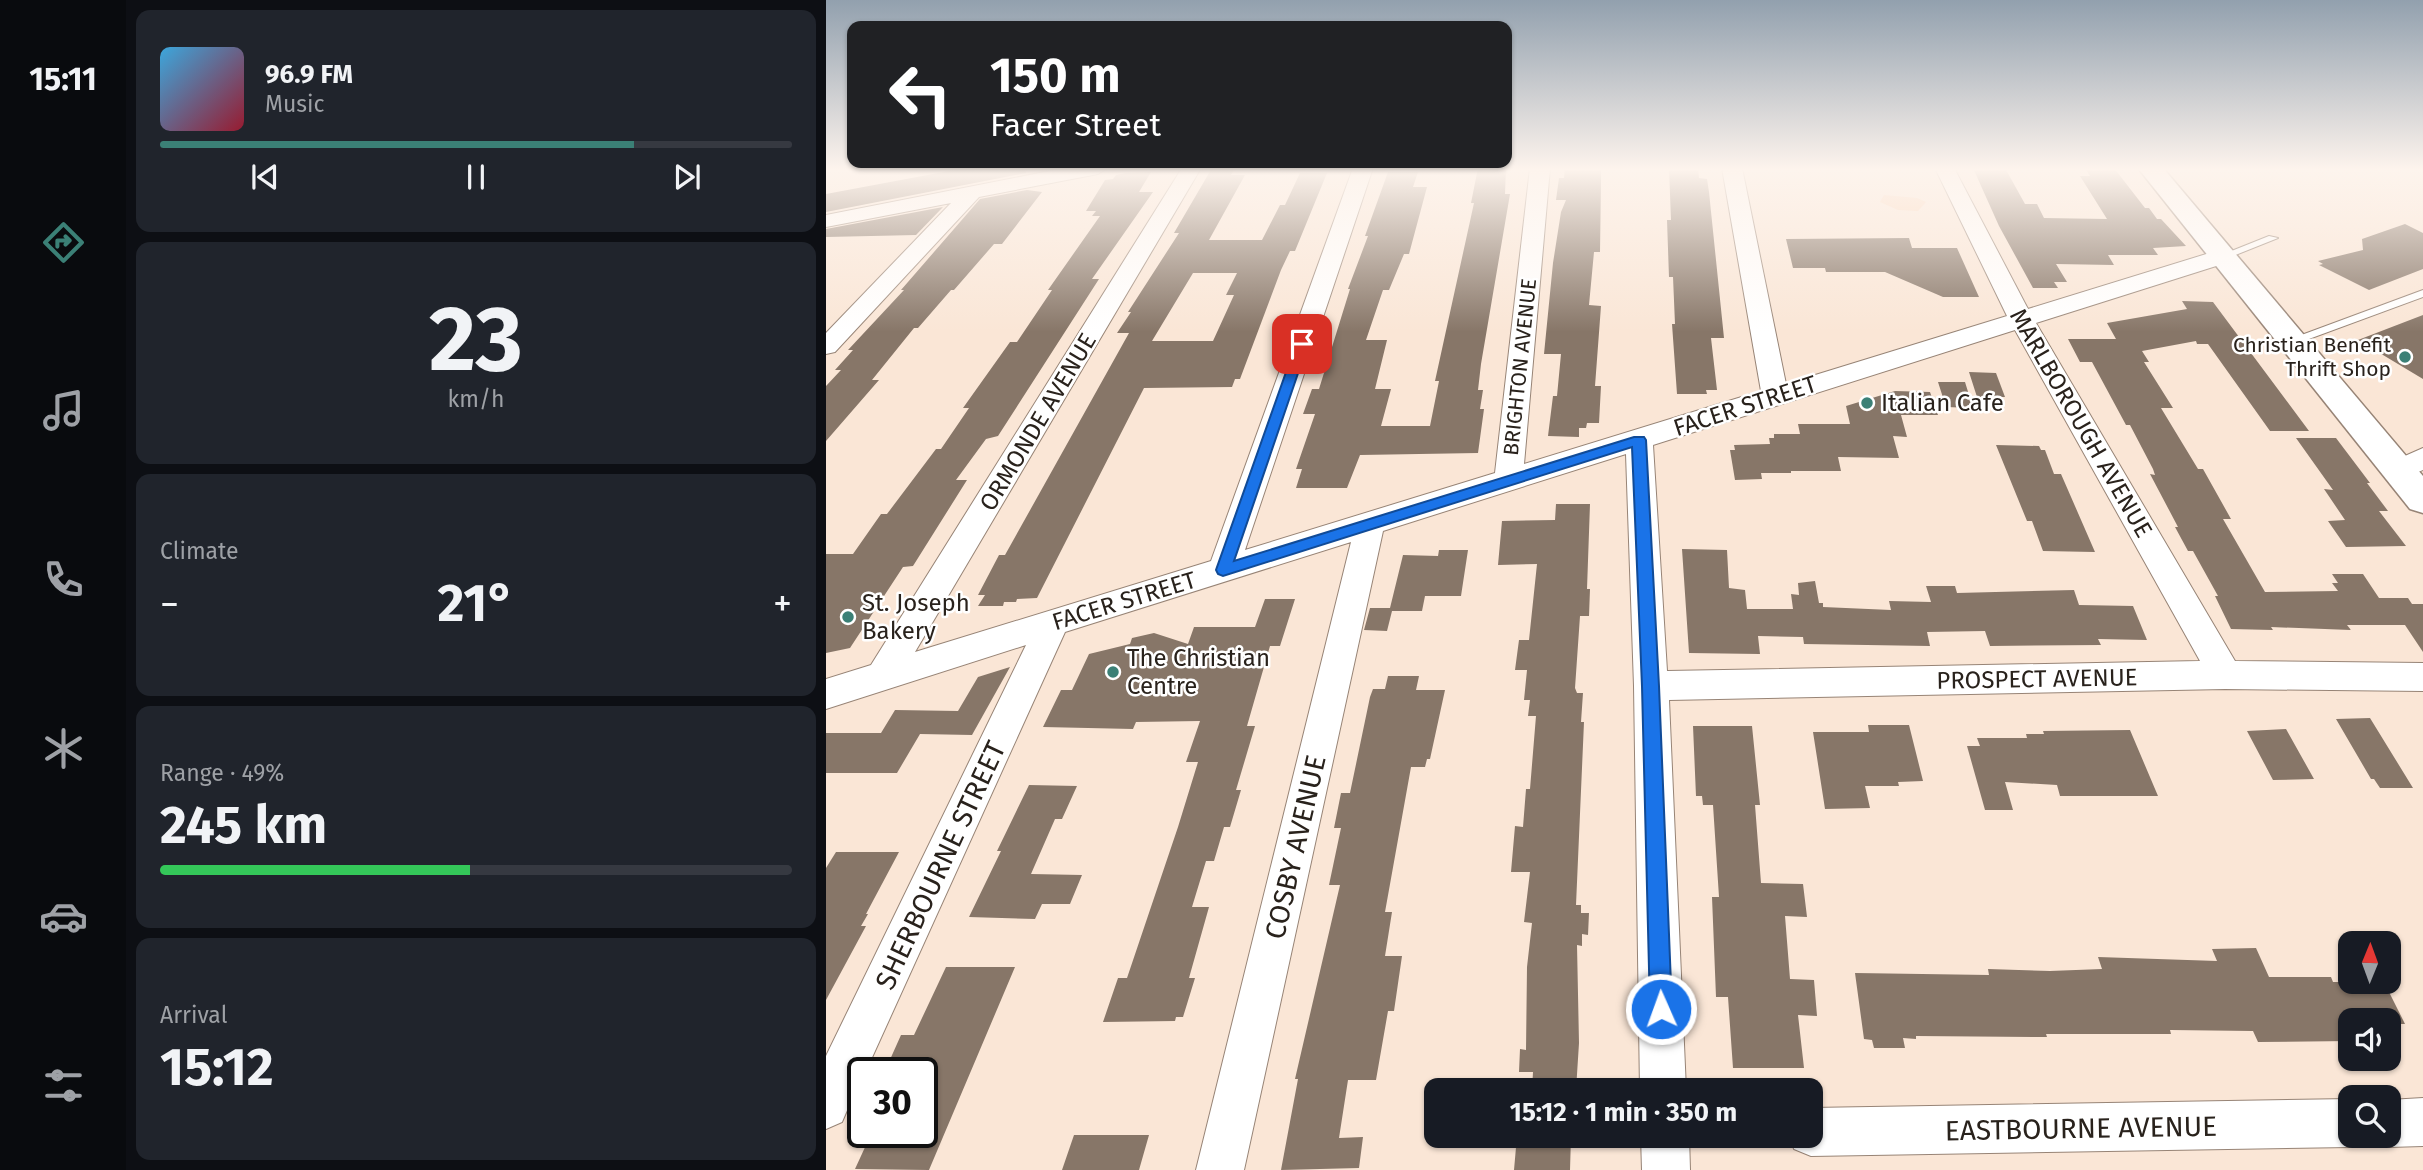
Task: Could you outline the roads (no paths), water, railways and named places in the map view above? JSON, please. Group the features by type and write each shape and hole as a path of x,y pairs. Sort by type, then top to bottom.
{"street":[{"path":"826,347 944,223"},
{"name":"ORMONDE AVENUE","path":"883,676 1159,223"},
{"path":"1223,570 1344,223"},
{"name":"BRIGHTON AVENUE","path":"1508,481 1535,223"},
{"path":"1742,223 1775,396"},
{"name":"MARLBOROUGH AVENUE","path":"1971,223 2011,301 2225,675"},
{"path":"2196,223 2294,340 2411,464 2423,500"},
{"name":"FACER STREET","path":"826,694 2224,256"},
{"path":"1639,440 1651,686 1664,1078"},
{"name":"COSBY AVENUE","path":"1220,1170 1370,524"},
{"name":"SHERBOURNE STREET","path":"826,1106 1053,624"},
{"name":"PROSPECT AVENUE","path":"1651,686 2225,675 2423,677"},
{"path":"2401,1122 2423,1122"},
{"name":"EASTBOURNE AVENUE","path":"1823,1132 2338,1123"},
{"path":"1665,1148 1666,1170"}],"lane":[{"path":"2224,256 2273,238"},
{"path":"2294,340 2423,293"}],"place":[{"name":"Christian Benefit Thrift Shop","path":"2405,357"},
{"name":"Italian Cafe","path":"1867,403"},
{"name":"St. Joseph Bakery","path":"848,617"},
{"name":"The Christian Centre","path":"1113,672"}]}
